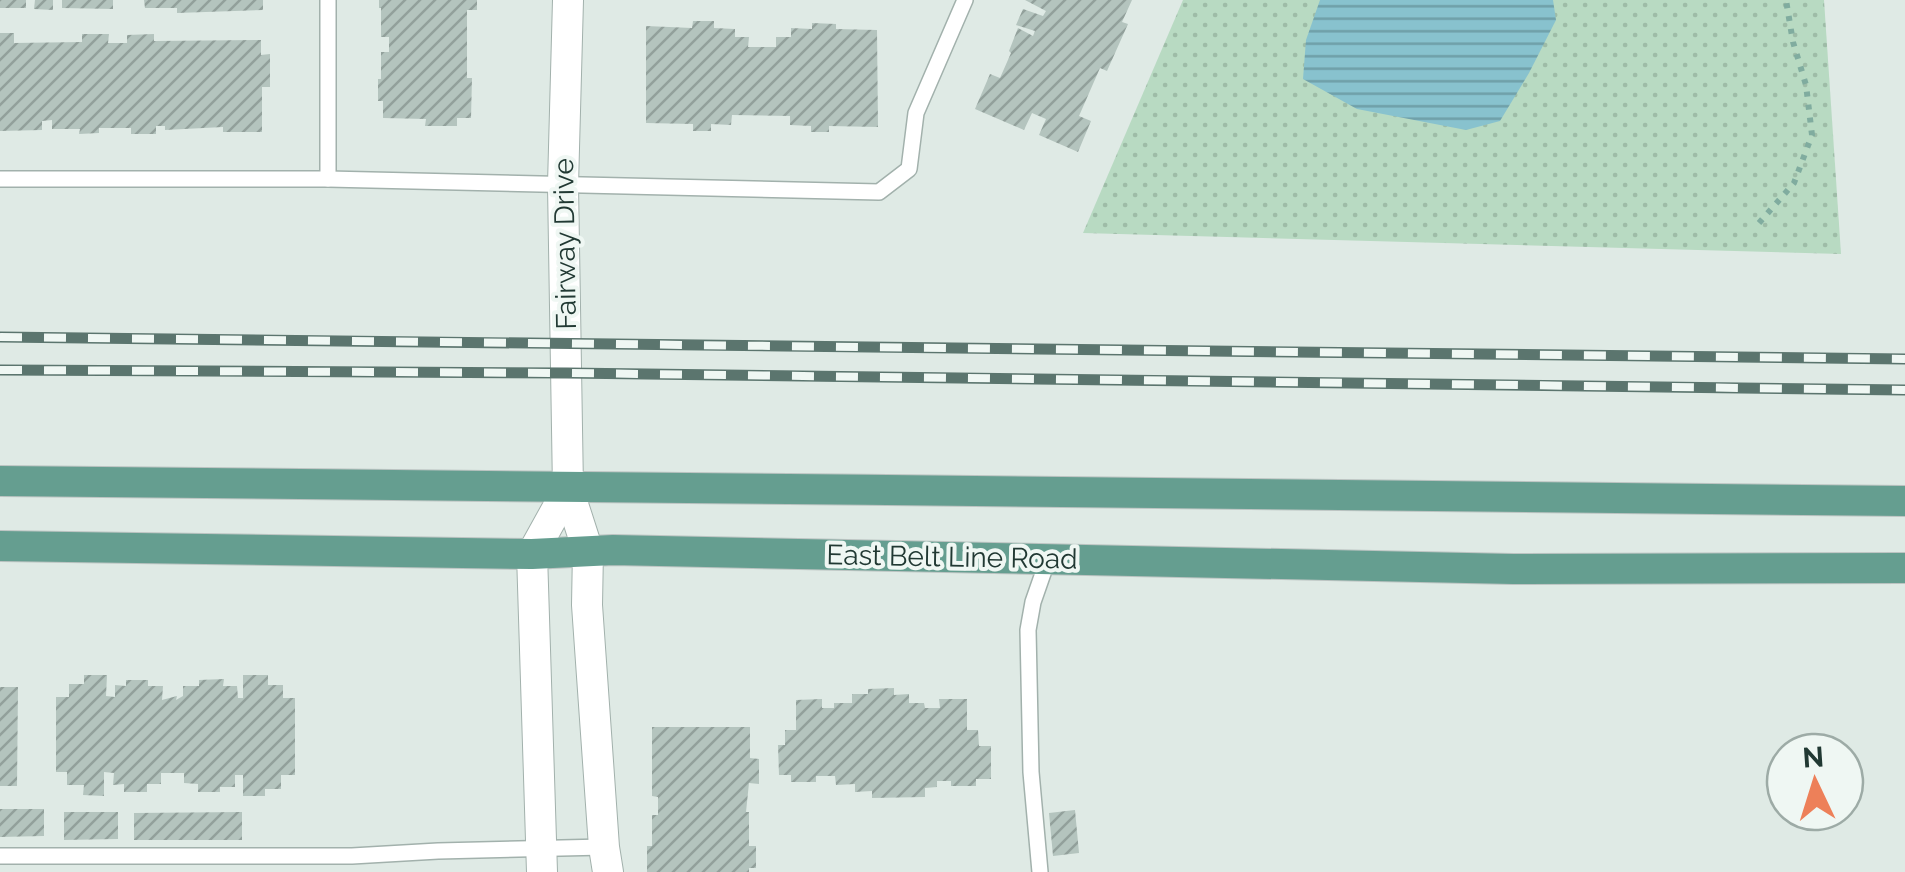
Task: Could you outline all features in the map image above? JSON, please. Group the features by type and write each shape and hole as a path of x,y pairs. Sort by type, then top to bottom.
{"main road":[{"path":"0,481 1905,501"},
{"name":"East Belt Line Road","path":"0,546 532,554 588,550 1513,568 1905,568"}],"street":[{"name":"Fairway Drive","path":"568,0 563,185 568,489 588,550 588,605 606,860"},
{"name":"Fairway Drive","path":"532,554 568,489"},
{"path":"532,554 542,861"}],"lane":[{"path":"328,0 328,179"},
{"path":"0,179 328,179 879,192 908,169 916,113 965,0"},
{"path":"1040,872 1031,772 1028,630 1048,559"},
{"path":"0,856 352,864 438,851 542,861 606,860"}],"path":[{"path":"1759,223 1794,182 1812,135 1806,85 1786,0"}],"green space":[{"path":"1183,0 1824,0 1841,254 1083,233"}],"water":[{"path":"1320,0 1553,0 1556,20 1500,121 1466,130 1357,109 1303,79 1306,40"}],"building":[{"path":"0,0 26,0 26,8 0,8"},
{"path":"35,0 53,0 53,10 34,9"},
{"path":"62,0 113,0 113,9 62,8"},
{"path":"144,0 263,0 263,10 177,13 177,8 145,8"},
{"path":"379,0 477,0 477,10 467,10 471,118 457,118 457,126 425,126 426,119 383,118 378,79 381,52 389,52 389,37 381,37"},
{"path":"1025,0 1132,0 1122,22 1128,24 1107,71 1100,68 1079,116 1091,121 1078,152 1039,135 1046,119 1032,113 1024,130 975,109 990,74 1000,78 1018,28 1033,36 1035,31 1016,25 1023,9 1043,16 1046,11"},
{"path":"693,21 714,21 714,28 735,29 735,37 749,37 748,47 776,47 776,37 791,37 791,28 812,29 812,23 836,24 836,29 877,30 878,127 829,126 829,132 811,132 811,126 790,125 790,116 732,115 731,125 711,124 711,131 693,131 693,124 646,123 646,26 692,28"},
{"path":"0,33 14,33 14,43 82,42 82,34 109,34 108,43 127,43 127,35 154,34 154,41 261,40 261,55 270,54 270,87 262,87 262,132 223,132 223,127 165,130 165,126 156,126 156,134 131,134 131,128 99,128 99,133 79,134 80,129 52,129 52,120 42,121 42,130 0,131"},
{"path":"84,675 107,675 106,696 115,697 115,685 126,686 126,680 148,680 148,686 163,686 162,700 177,696 176,700 183,696 183,686 199,686 199,680 224,679 223,686 237,686 238,698 243,698 243,675 268,675 268,685 283,685 283,698 295,698 295,775 281,775 281,789 265,789 265,796 243,796 243,775 235,775 235,787 198,792 198,784 184,783 184,773 161,773 161,784 147,784 147,792 124,792 124,784 113,785 114,773 104,772 104,796 83,795 84,785 67,785 67,772 56,772 56,697 69,697 69,684 84,684"},
{"path":"0,687 18,687 17,786 0,786"},
{"path":"894,688 894,695 909,694 909,703 924,703 925,708 940,708 939,699 967,699 967,730 978,730 979,746 991,746 991,779 976,779 976,786 951,786 951,781 937,781 937,787 925,788 925,797 872,798 872,791 855,792 855,784 836,785 835,776 816,776 816,782 791,782 791,775 779,775 778,745 785,745 785,730 796,730 796,700 822,699 822,708 834,708 834,703 852,703 852,694"},
{"path":"652,727 750,727 750,758 759,759 759,784 749,783 746,812 749,846 756,846 756,868 749,868 749,872 647,872 652,815 658,815 658,797 652,796"},
{"path":"0,809 44,809 44,836 0,837"},
{"path":"1075,810 1079,853 1053,856 1049,813"},
{"path":"64,812 118,812 118,839 64,840"},
{"path":"242,812 242,840 134,840 134,813"}],"railway":[{"path":"0,337 1905,359"},
{"path":"0,370 1905,390"}]}
